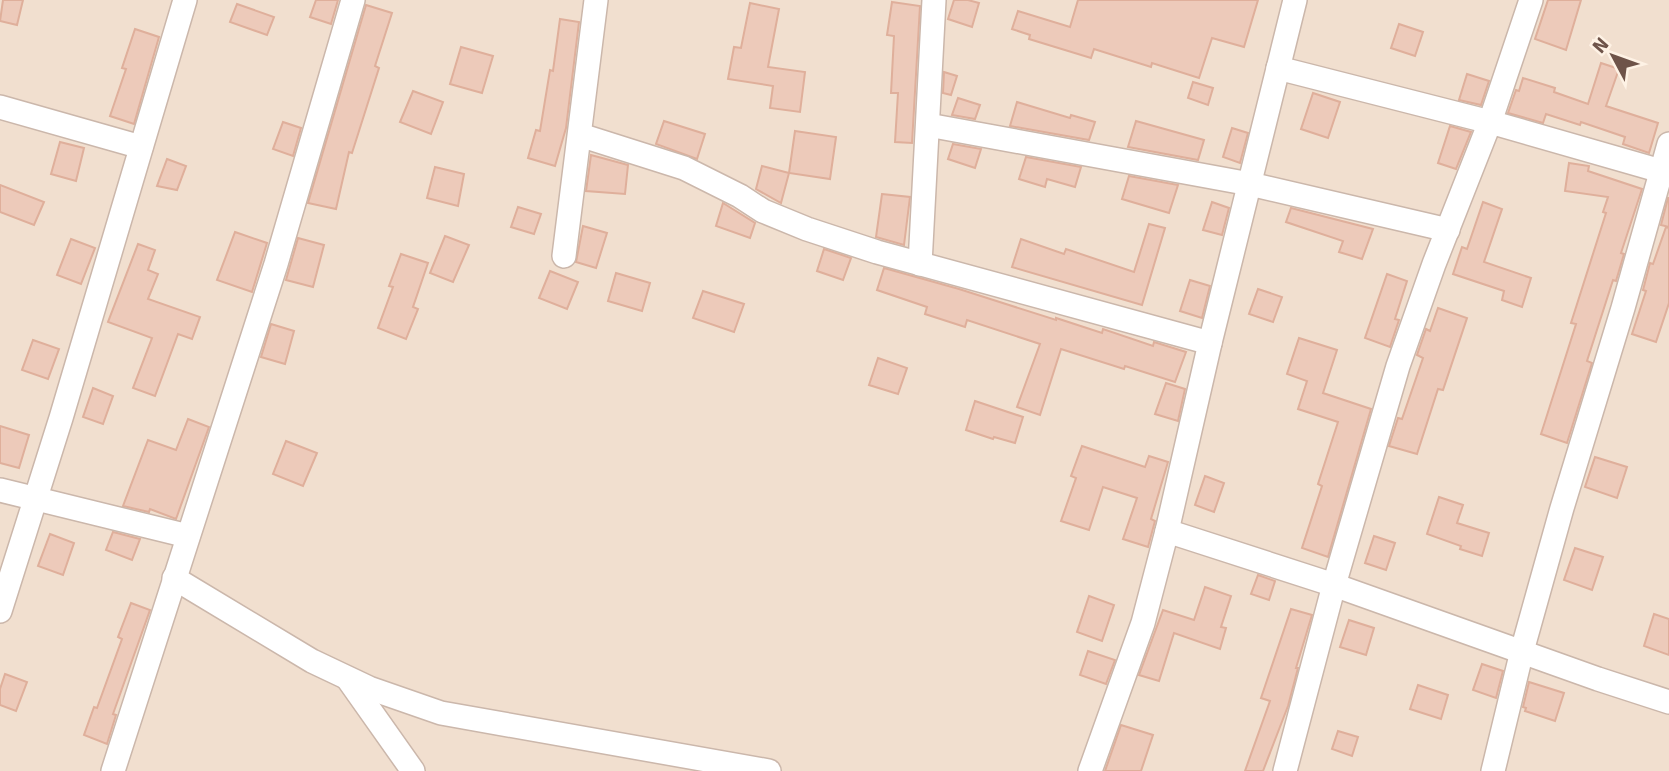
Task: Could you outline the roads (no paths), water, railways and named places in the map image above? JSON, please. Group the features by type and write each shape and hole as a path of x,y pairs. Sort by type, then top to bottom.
{"street":[{"path":"0,611 185,0"},
{"path":"113,771 276,264 354,0"},
{"path":"565,256 596,0"},
{"path":"920,264 934,0"},
{"path":"1090,771 1143,623 1295,0"},
{"path":"1285,771 1334,584 1398,366 1490,122 1529,0"},
{"path":"1278,68 1490,122 1661,171"},
{"path":"0,107 141,147"},
{"path":"928,125 1250,184 1448,230"},
{"path":"580,135 684,169 740,196 763,211 807,229 920,264 1210,343"},
{"path":"1493,771 1522,651 1669,144"},
{"path":"0,490 188,536"},
{"path":"1167,531 1334,584 1669,702"},
{"path":"174,578 282,644 348,678 441,713 769,771"},
{"path":"348,678 413,771"}]}
